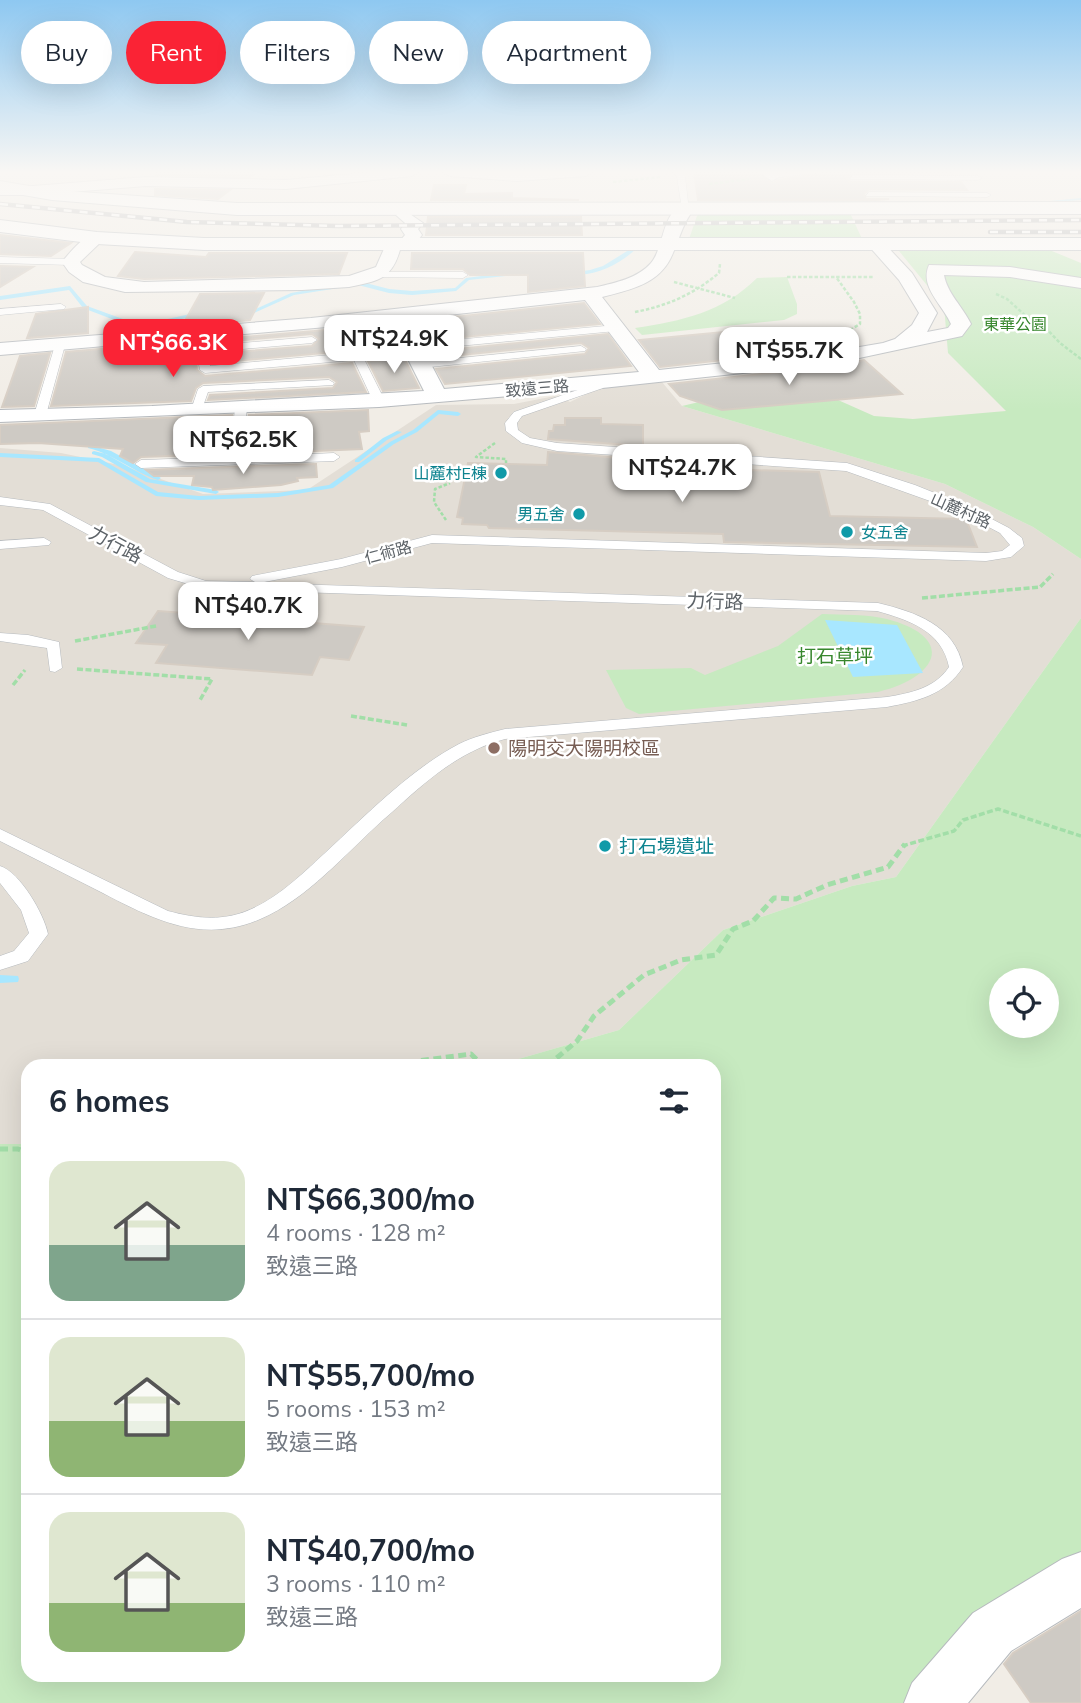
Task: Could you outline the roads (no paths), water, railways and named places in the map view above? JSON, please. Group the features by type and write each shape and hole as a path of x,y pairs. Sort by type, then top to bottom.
{"street":[{"path":"80,251 71,262 82,275 132,287 307,285 377,275 387,266 395,251"},
{"path":"0,349 201,341 341,321 589,293 649,275 668,251"},
{"path":"886,251 906,277 928,313 920,328 902,343"},
{"name":"致遠三路","path":"0,416 379,401 596,383 836,358 955,332 961,324 954,308 937,288 935,269 1010,272 1081,283"},
{"path":"589,293 653,376"},
{"path":"390,316 415,354 437,396"},
{"path":"932,1703 992,1632 1081,1578"}],"lane":[{"path":"0,260 71,262"},
{"path":"377,275 463,275"},
{"path":"0,312 61,307"},
{"path":"341,321 379,401"},
{"path":"415,354 611,322"},
{"path":"112,357 201,341 312,340"},
{"path":"201,341 205,370 357,357 581,349"},
{"path":"40,415 60,345"},
{"path":"197,410 203,389 329,383"},
{"name":"山麓村路","path":"518,542 986,557 1016,549 1017,543 1009,533 982,518 892,481 847,467 557,447 534,443 516,436 512,431 511,423 518,414 599,386 596,383"},
{"path":"235,462 241,408"},
{"path":"141,464 334,457"},
{"name":"力行路","path":"0,501 46,507 173,575 217,585 878,607 917,620 934,629 947,640 955,654 954,672 940,686 916,696 895,700 505,734 468,746 448,759 283,899 261,911 230,922 190,924 163,916 0,834"},
{"name":"仁術路","path":"217,585 342,564 432,539 518,542"},
{"path":"0,545 44,542"},
{"path":"0,637 28,639 54,645 55,668"},
{"path":"0,872 27,906 35,919 39,934 21,956 0,963"}],"water":[{"path":"825,620 897,625 923,673 853,677"}],"waterway":[{"path":"572,273 605,267 631,251"},
{"path":"241,317 293,294 358,283 389,291 412,293 456,289 468,279 512,274"},
{"path":"0,298 70,288 85,307 130,324 145,326 199,314"},
{"path":"0,455 99,460 156,494 199,498 278,495 331,487 392,443 415,431 438,412 458,414"},
{"path":"357,461 385,439 399,432"},
{"path":"90,447 109,452 158,478"},
{"path":"94,453 104,455 148,481 216,492"},
{"path":"0,979 14,979"}],"place":[{"name":"山麓村E棟","path":"501,473"},
{"name":"男五舍","path":"579,514"},
{"name":"女五舍","path":"847,532"},
{"name":"陽明交大陽明校區","path":"494,748"},
{"name":"打石場遺址","path":"605,846"}],"park label":[{"name":"東華公園","path":"1015,324"},
{"name":"打石草坪","path":"835,656"}]}
